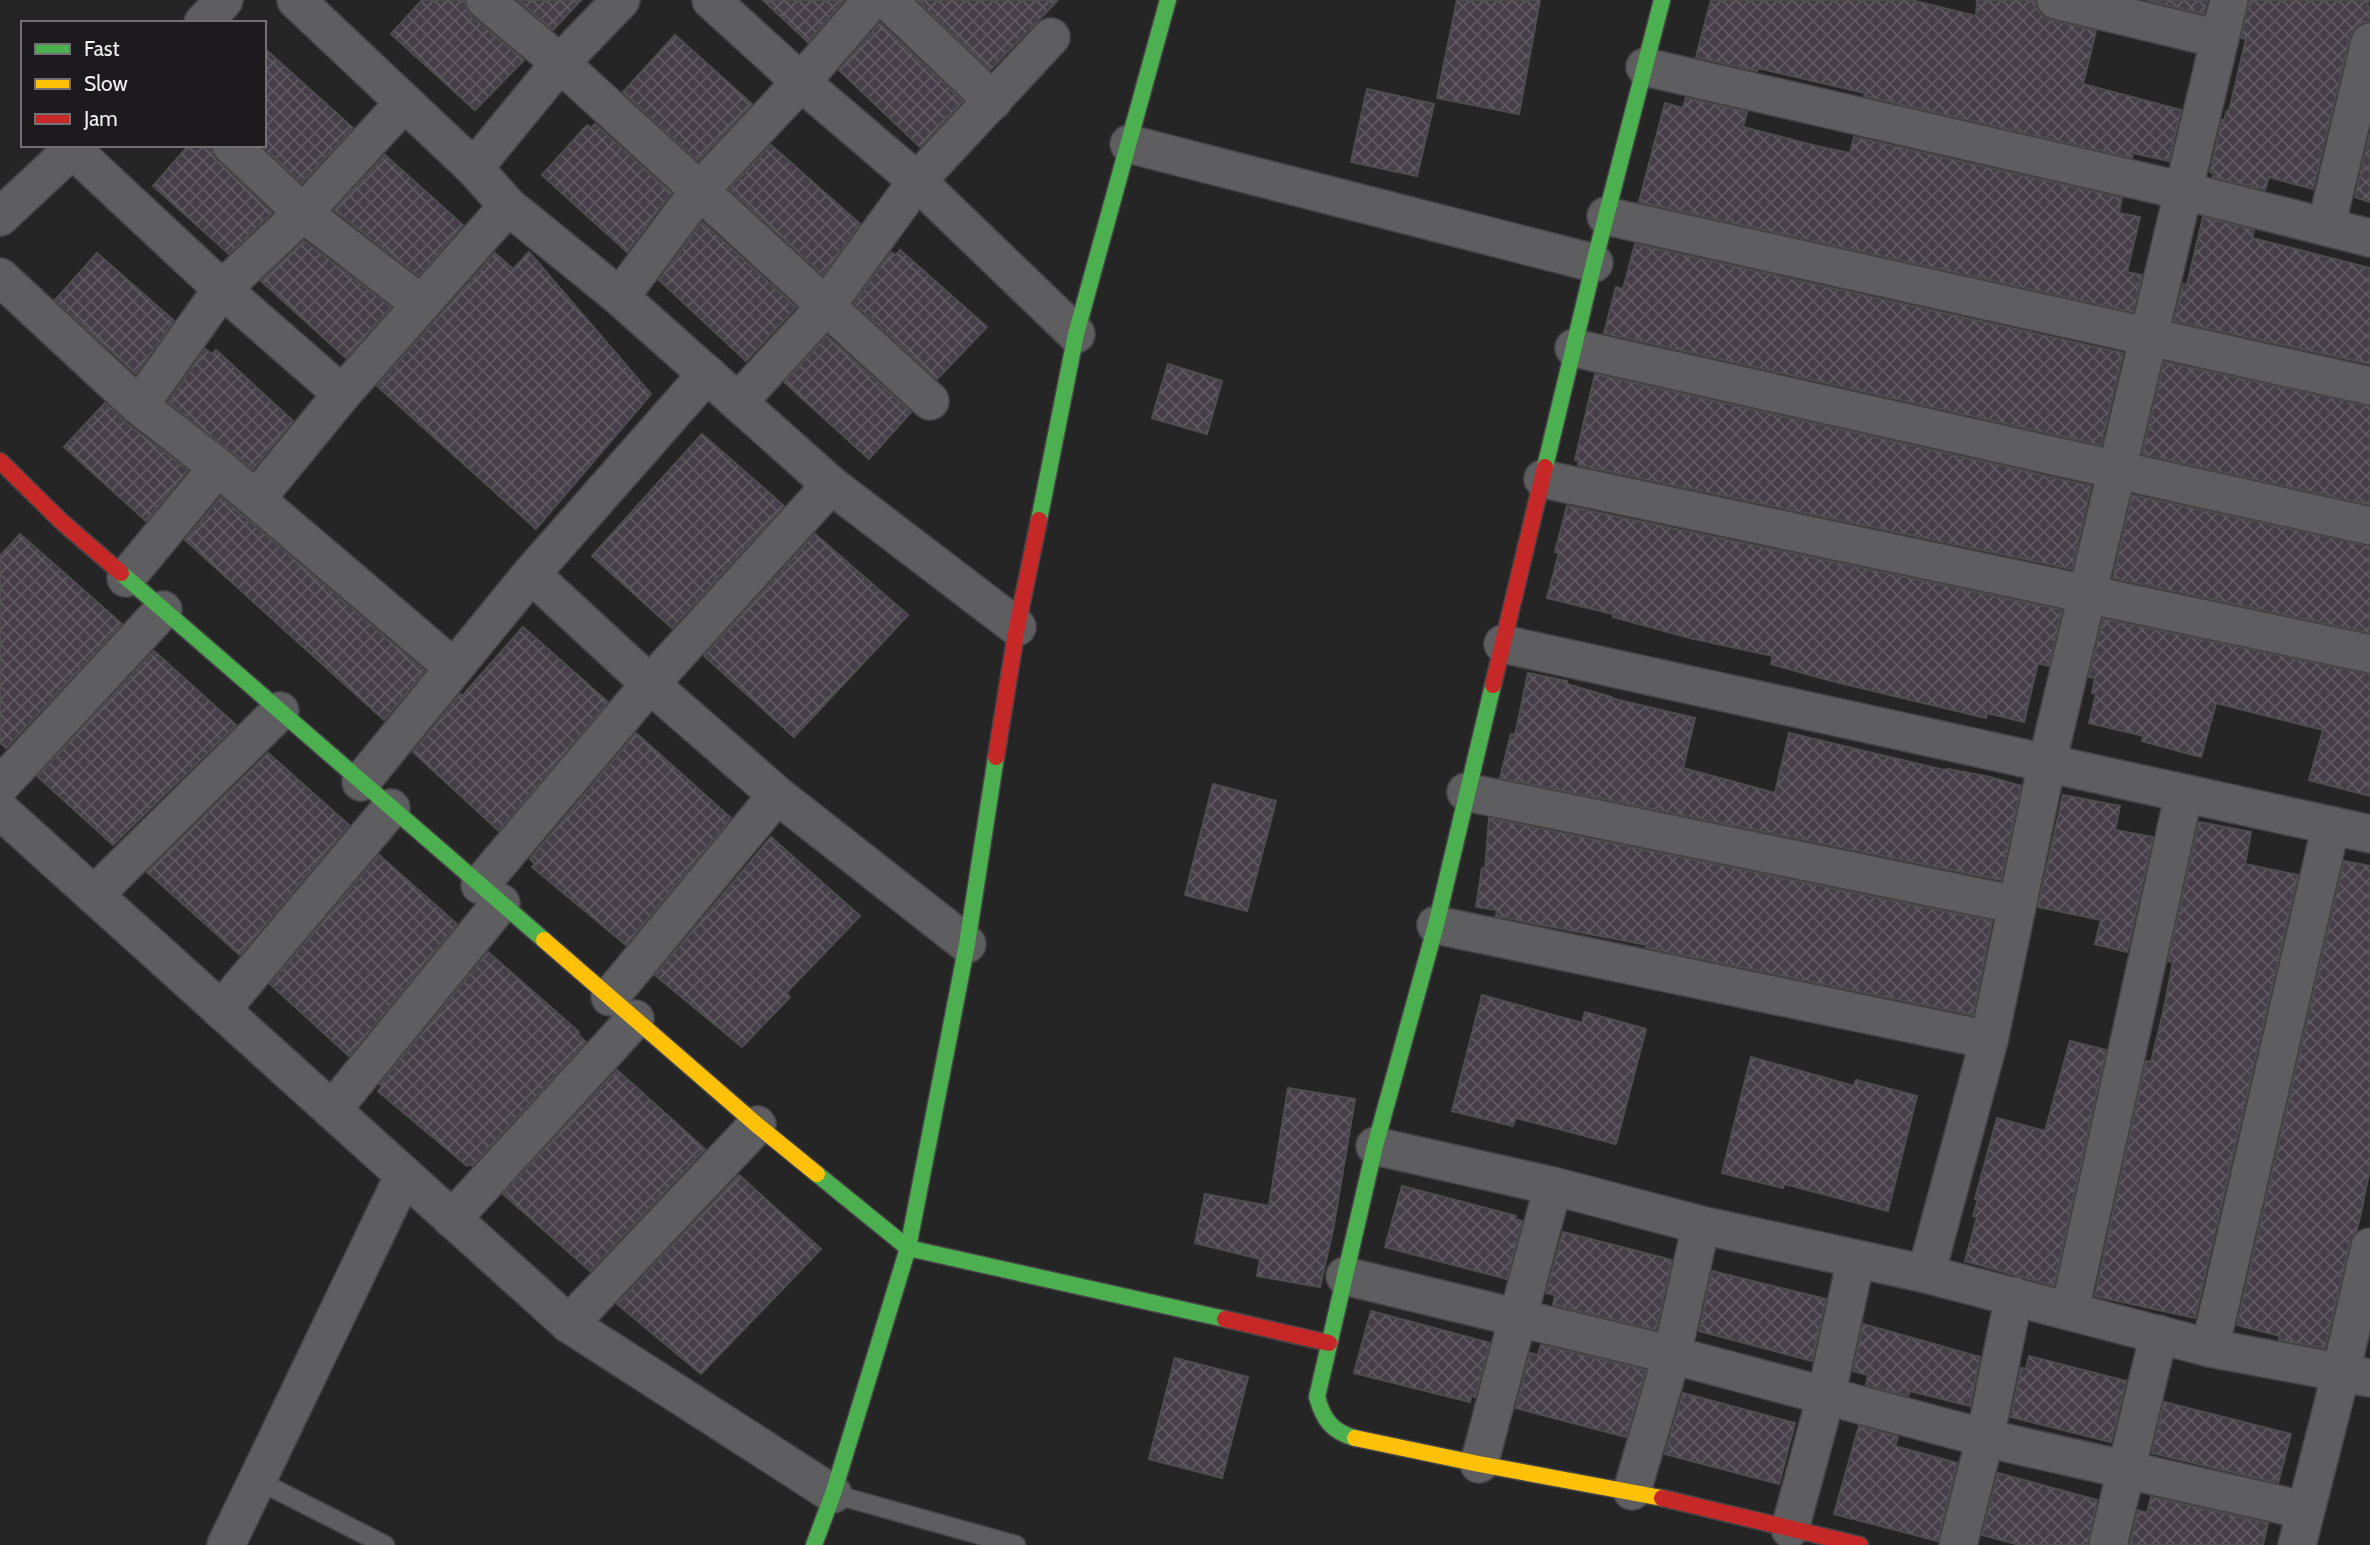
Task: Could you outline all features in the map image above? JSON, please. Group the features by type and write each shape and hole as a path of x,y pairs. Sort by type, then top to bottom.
{"street":[{"path":"205,21 224,0"},
{"path":"296,0 474,169 508,206 620,297 831,485 1017,627"},
{"path":"485,0 560,63 930,401"},
{"path":"474,169 560,63 621,0"},
{"path":"711,0 801,82 918,181 1076,334"},
{"path":"620,297 699,191 801,82 872,0"},
{"path":"887,0 993,101"},
{"path":"814,1545 908,1248 967,944 1017,627 1076,334 1168,0"},
{"path":"1662,0 1594,262 1436,925 1375,1146 1317,1397 1322,1416 1331,1429 1350,1437 1479,1464 1632,1491 1860,1545"},
{"path":"2056,0 2219,38"},
{"path":"1926,1274 1989,1040 2047,763 2229,0"},
{"path":"738,402 826,306 918,181 1051,37"},
{"path":"2326,227 2370,42"},
{"path":"1645,67 2184,191 2370,238"},
{"path":"139,406 222,289 303,213 404,103"},
{"path":"1129,144 1594,262"},
{"path":"0,217 74,147 222,289 342,394"},
{"path":"233,147 303,213 421,304"},
{"path":"256,499 342,394 508,206"},
{"path":"1606,216 2370,386"},
{"path":"0,277 139,406 218,467 454,668"},
{"path":"1574,348 2005,444 2116,472 2370,526"},
{"path":"361,782 531,574 707,374"},
{"path":"0,461 62,522 361,782 757,1125 908,1248 1329,1343"},
{"path":"126,578 218,467"},
{"path":"1543,479 2370,654"},
{"path":"332,1110 650,684 831,485"},
{"path":"531,574 650,684 777,795 967,944"},
{"path":"0,786 163,610"},
{"path":"1503,643 2370,834"},
{"path":"94,895 280,711"},
{"path":"1466,792 2017,905"},
{"path":"2070,1310 2184,793"},
{"path":"452,1219 622,1008 777,795"},
{"path":"222,1010 391,808"},
{"path":"0,810 569,1324 832,1494"},
{"path":"2210,1348 2331,825"},
{"path":"1436,925 1989,1040"},
{"path":"569,1324 757,1125"},
{"path":"1375,1146 1553,1186 1700,1225 1926,1274 2210,1348 2356,1375"},
{"path":"226,1545 404,1175"},
{"path":"1479,1464 1553,1186"},
{"path":"1632,1491 1672,1355 1700,1225"},
{"path":"2297,1545 2304,1510 2356,1375 2370,1247"},
{"path":"1790,1528 1826,1396 1856,1259"},
{"path":"1345,1276 1672,1355 1985,1438 2304,1510"},
{"path":"1958,1545 1985,1438 2014,1296"},
{"path":"2108,1545 2159,1334"}],"lane":[{"path":"257,1480 385,1545"},
{"path":"832,1494 1016,1545"}],"building":[{"path":"422,0 465,0 471,16 524,60 475,110 391,34"},
{"path":"518,0 581,0 553,30"},
{"path":"763,0 844,0 808,42"},
{"path":"917,0 1058,0 990,70"},
{"path":"1457,0 1540,0 1519,114 1437,98"},
{"path":"1711,0 1911,0 1976,16 1977,0 2036,0 2036,7 2041,15 2050,20 2096,31 2083,84 2181,110 2169,161 2133,153 2132,158 1864,96 1865,93 1758,68 1757,71 1696,57"},
{"path":"2146,0 2207,0 2204,14"},
{"path":"2249,0 2369,0 2367,6 2370,7 2370,22 2363,22 2355,27 2350,37 2313,189 2269,177 2265,190 2213,177 2214,173 2210,172 2222,120 2229,111 2246,39 2241,38"},
{"path":"880,23 963,101 920,147 839,70"},
{"path":"675,35 752,104 698,161 623,92"},
{"path":"266,50 353,128 302,183 264,148"},
{"path":"1367,89 1434,104 1417,176 1351,162"},
{"path":"1686,98 1747,112 1743,127 1816,146 1850,153 1854,137 2122,198 2119,213 2140,217 2127,272 2142,275 2133,312 1639,202 1665,103 1683,108"},
{"path":"595,124 671,193 627,252 542,175 587,125 591,128"},
{"path":"2370,133 2370,202 2355,197"},
{"path":"771,145 860,224 823,275 729,189"},
{"path":"187,147 210,147 217,160 272,213 229,254 153,186"},
{"path":"385,155 463,225 419,276 334,210"},
{"path":"2203,217 2254,230 2252,238 2370,268 2370,364 2174,321 2183,284 2187,285"},
{"path":"702,222 796,307 746,361 659,280"},
{"path":"304,241 391,307 346,358 261,281"},
{"path":"1635,244 2123,353 2101,445 1604,333 1616,287 1623,289"},
{"path":"900,250 987,327 937,379 854,303 891,252 896,255"},
{"path":"529,252 651,394 536,529 377,386 495,253 513,269"},
{"path":"97,253 174,321 136,374 55,300"},
{"path":"827,336 911,412 869,459 784,382"},
{"path":"205,349 212,354 216,350 293,421 253,469 168,402"},
{"path":"2164,362 2370,406 2370,505 2142,454"},
{"path":"1168,364 1222,381 1207,434 1152,418"},
{"path":"1595,374 2091,486 2072,569 1578,465 1579,461 1575,460"},
{"path":"105,403 126,423 188,470 146,521 64,447"},
{"path":"702,434 784,506 672,628 592,556"},
{"path":"2132,495 2370,546 2370,633 2113,578"},
{"path":"221,497 425,671 384,720 185,540"},
{"path":"1567,506 2062,610 2049,666 2038,663 2024,722 1987,713 1986,718 1832,681 1771,664 1773,656 1690,638 1613,617 1613,614 1547,598 1559,553 1555,552"},
{"path":"20,534 122,624 6,748 0,743 0,556"},
{"path":"815,534 908,615 794,737 704,656"},
{"path":"2103,619 2370,674 2370,796 2309,780 2323,730 2216,703 2201,757 2142,741 2144,736 2089,723 2096,694 2092,693 2095,678 2089,677"},
{"path":"523,627 608,702 499,831 413,752 460,694 462,696"},
{"path":"154,651 236,725 113,845 37,776"},
{"path":"1528,673 1567,681 1567,684 1610,698 1695,718 1683,768 1775,793 1789,733 2021,786 2001,880 1500,778 1511,734 1515,735"},
{"path":"636,733 731,818 626,945 532,867 535,864 530,859"},
{"path":"268,753 349,825 240,955 147,872"},
{"path":"1213,784 1276,801 1247,911 1185,895"},
{"path":"2063,795 2120,806 2115,830 2153,837 2127,952 2095,944 2101,920 2038,907"},
{"path":"1489,818 1992,921 1973,1015 1649,948 1647,945 1496,916 1497,910 1476,907 1482,868 1485,869"},
{"path":"2199,822 2251,832 2245,864 2298,875 2195,1318 2095,1296 2146,1061 2151,1062 2163,1013 2173,962 2168,961"},
{"path":"771,837 860,916 786,993 790,997 742,1047 655,975"},
{"path":"379,855 457,924 349,1056 270,984"},
{"path":"2344,861 2370,866 2370,1168 2361,1213 2350,1242 2325,1348 2279,1340 2280,1336 2237,1325"},
{"path":"488,952 579,1032 577,1034 586,1042 472,1166 467,1166 378,1091 382,1086 380,1084"},
{"path":"1482,995 1582,1023 1585,1012 1646,1029 1616,1144 1516,1118 1513,1126 1452,1111"},
{"path":"2070,1041 2106,1050 2054,1286 1965,1261 1977,1217 1973,1216 1978,1199 1975,1199 1997,1118 2045,1131"},
{"path":"1751,1057 1854,1086 1856,1080 1917,1096 1888,1211 1784,1184 1783,1188 1722,1173"},
{"path":"617,1070 705,1149 590,1271 503,1194"},
{"path":"1288,1088 1355,1099 1333,1230 1320,1287 1257,1276 1260,1259 1195,1243 1205,1194 1269,1206"},
{"path":"739,1175 821,1249 701,1374 617,1304"},
{"path":"1402,1186 1516,1216 1515,1219 1522,1221 1507,1279 1385,1247"},
{"path":"1563,1232 1672,1260 1656,1330 1553,1305 1555,1295 1546,1293"},
{"path":"1712,1271 1826,1299 1812,1361 1699,1331"},
{"path":"1371,1311 1490,1343 1475,1397 1471,1396 1470,1402 1354,1373"},
{"path":"1863,1324 1980,1357 1970,1406 1910,1391 1908,1396 1866,1385 1868,1375 1853,1371"},
{"path":"1541,1345 1646,1370 1626,1437 1516,1408 1530,1353 1538,1355"},
{"path":"2029,1356 2126,1381 2111,1442 2011,1417 2021,1368 2026,1369"},
{"path":"1175,1358 1248,1377 1222,1478 1149,1459"},
{"path":"1683,1393 1795,1423 1779,1484 1665,1454"},
{"path":"2164,1402 2291,1434 2278,1483 2152,1453"},
{"path":"1859,1426 1898,1437 1895,1446 1957,1463 1938,1541 1834,1514"},
{"path":"1998,1473 2097,1500 2088,1545 2020,1545 1982,1535"},
{"path":"2151,1497 2268,1523 2263,1545 2130,1545 2138,1510 2147,1513"}],"traffic: fast":[{"path":"1039,520 1076,334 1168,0"},
{"path":"1545,467 1662,0"},
{"path":"121,573 544,940"},
{"path":"1355,1438 1330,1424 1317,1397 1375,1146 1436,925 1493,685"},
{"path":"814,1545 833,1494 908,1248 967,944 996,757"},
{"path":"817,1174 908,1248 1225,1319"}],"traffic: slow":[{"path":"544,940 817,1174"},
{"path":"1355,1438 1662,1498"}],"traffic: jam":[{"path":"0,461 62,522 121,573"},
{"path":"1493,685 1545,467"},
{"path":"996,757 1017,627 1039,520"},
{"path":"1225,1319 1329,1343"},
{"path":"1662,1498 1860,1545"}]}
